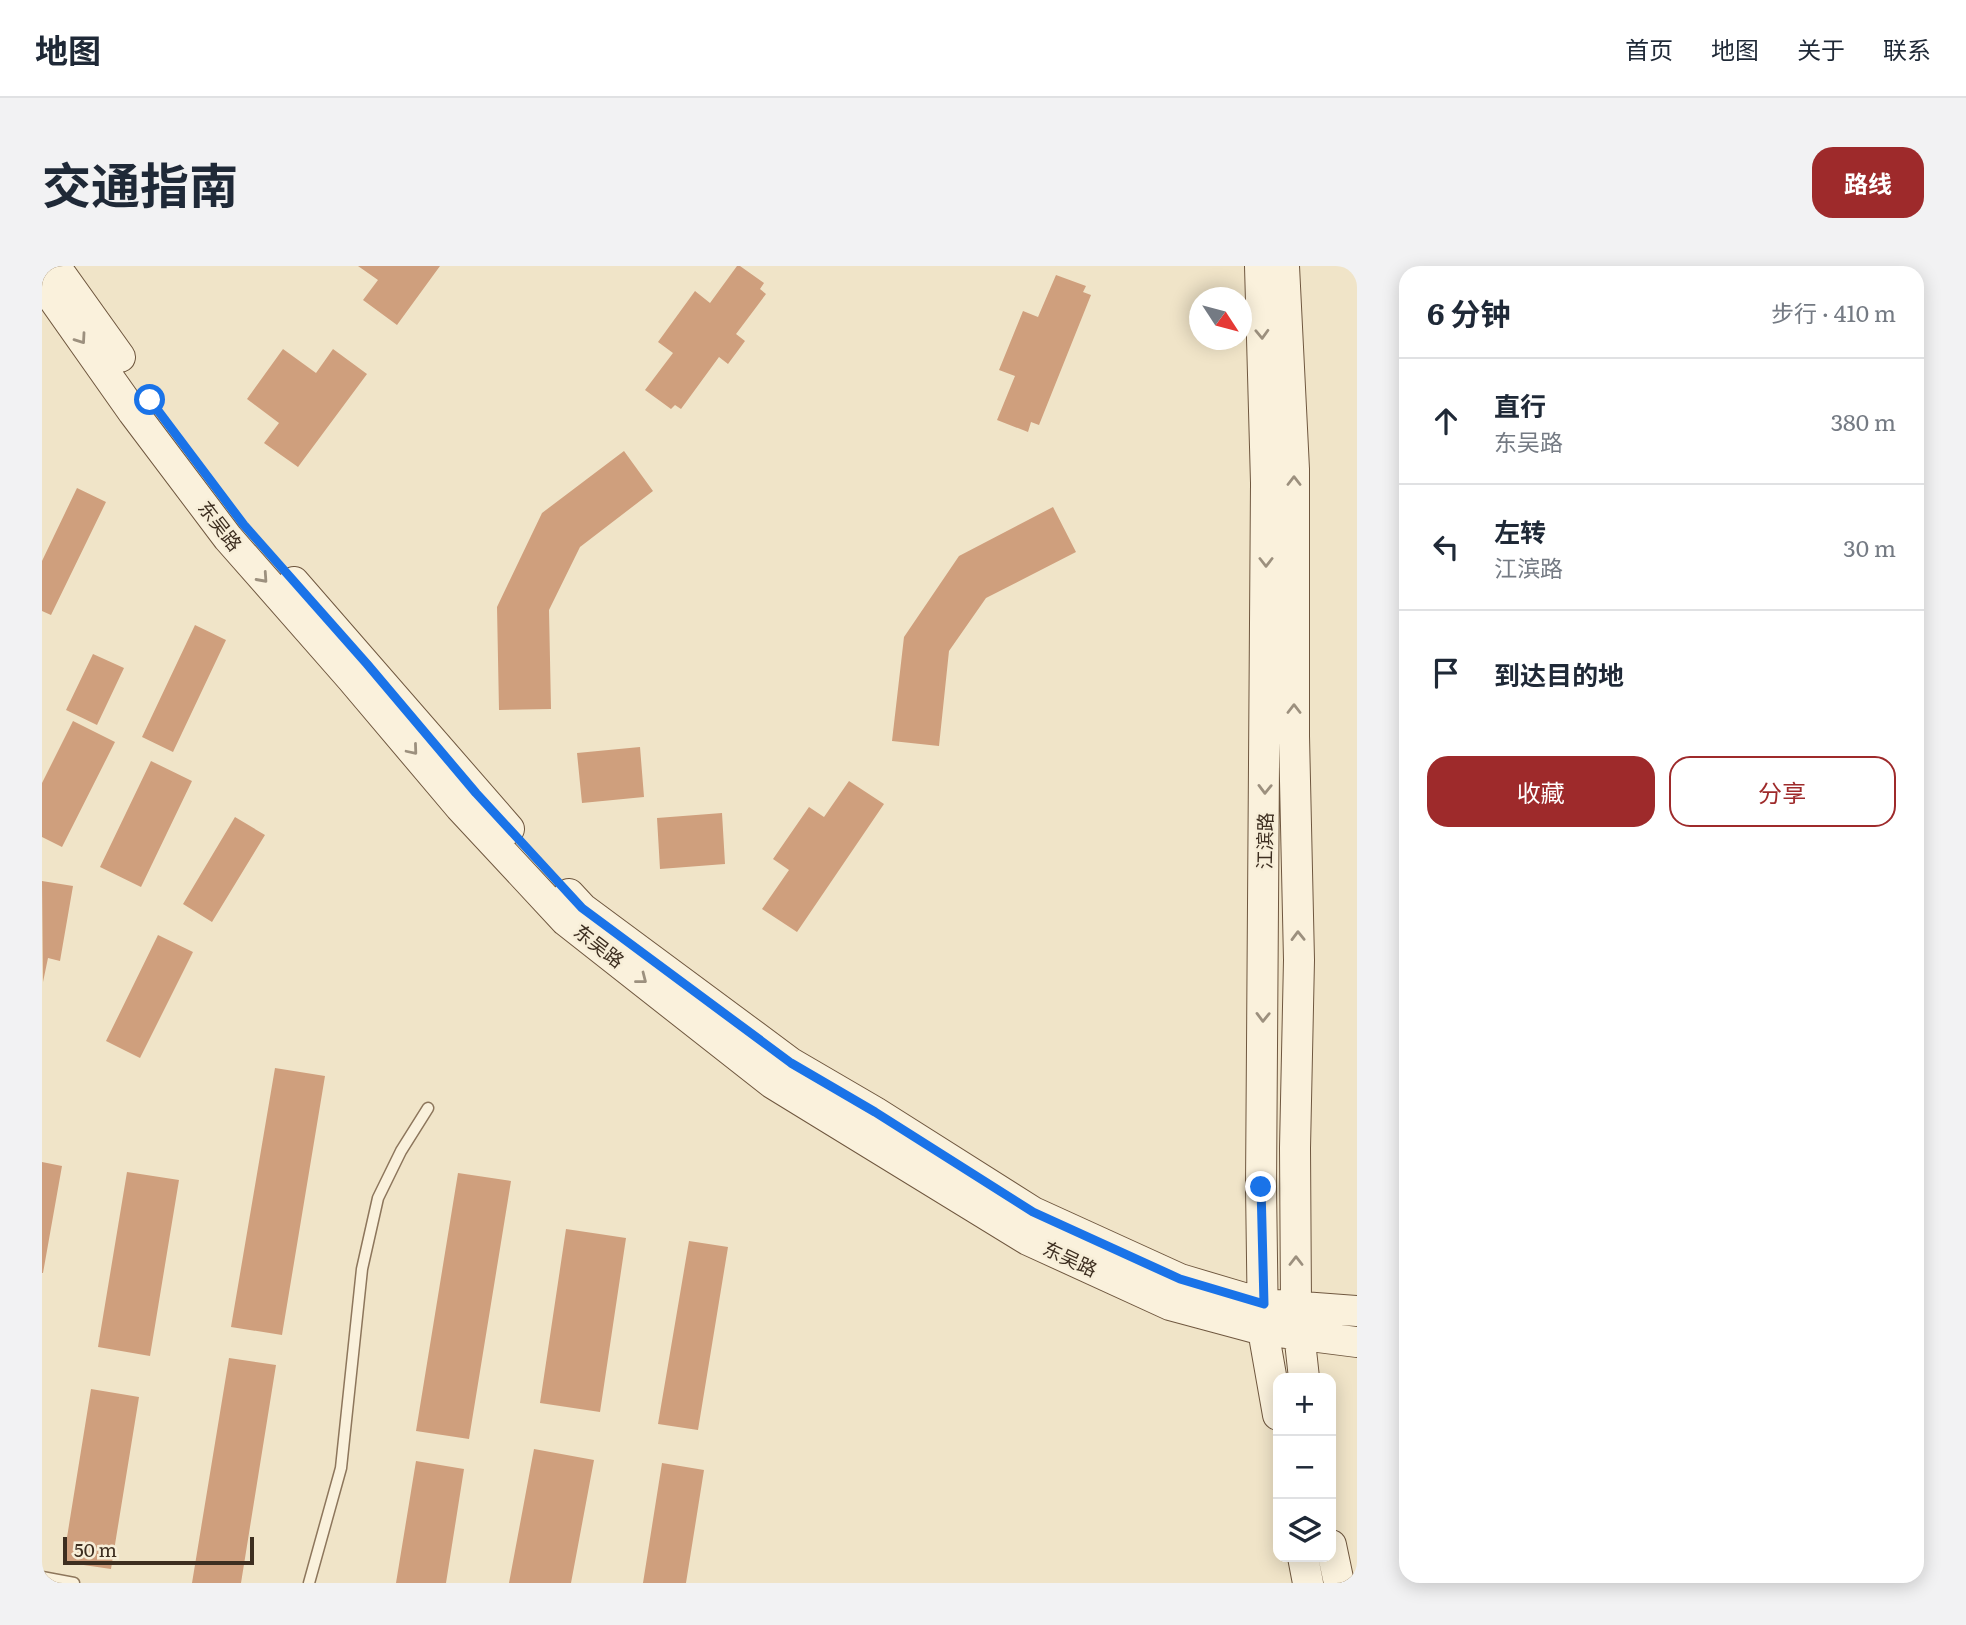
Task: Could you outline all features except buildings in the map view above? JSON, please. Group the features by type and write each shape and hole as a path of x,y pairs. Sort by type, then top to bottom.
{"main road":[{"name":"东吴路","path":"55,266 150,400 244,525 476,793 582,908 791,1063 875,1112 1033,1212 1264,1317 1299,1336 1357,1342"},
{"name":"江滨路","path":"1260,266 1266,483 1261,1187 1264,1317 1273,1380"},
{"name":"江滨路","path":"1284,266 1294,470 1294,736 1299,960 1295,1148 1296,1305 1303,1373"},
{"name":"东吴路","path":"42,283 133,412 228,538 460,807 566,921 772,1083 1028,1240 1170,1305 1264,1317 1296,1305 1357,1311"},
{"path":"1304,1562 1308,1583"},
{"path":"1335,1562 1339,1583"}],"lane":[{"path":"309,1583 341,1468 362,1269 378,1198 401,1151 428,1108"},
{"path":"42,1577 74,1583"}],"route":[{"path":"150,400 244,525 476,793 582,908 791,1063 875,1112 1033,1212 1180,1279 1264,1304 1261,1187"}]}
